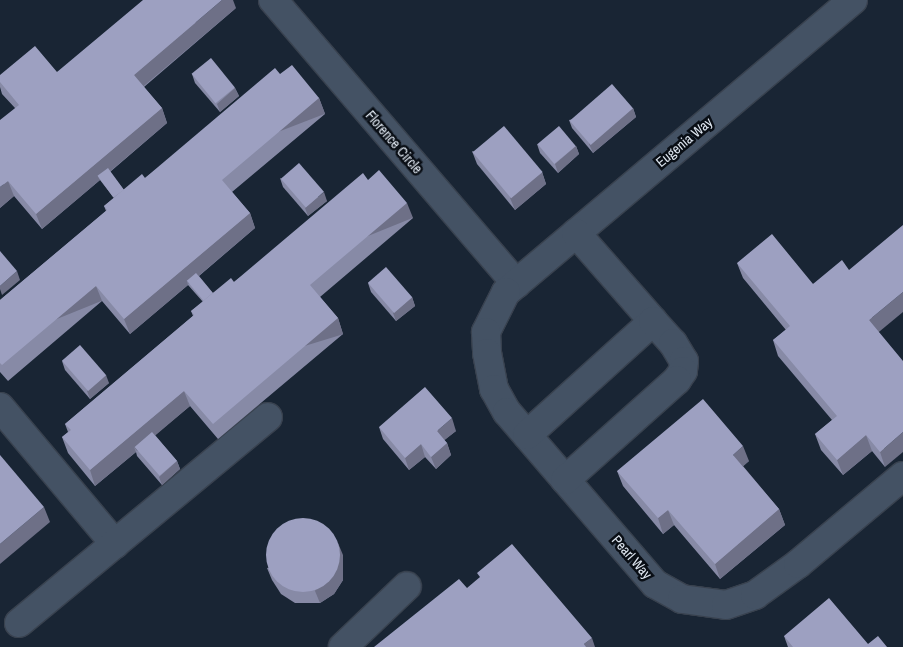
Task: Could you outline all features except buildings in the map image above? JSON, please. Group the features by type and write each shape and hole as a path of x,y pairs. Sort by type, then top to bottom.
{"street":[{"name":"Florence Circle","path":"273,0 516,284"},
{"name":"Eugenia Way","path":"516,284 853,0"},
{"path":"566,480 678,380 683,371 684,361 576,233"},
{"name":"Pearl Way","path":"516,284 506,292 486,332 487,353 494,389 507,412 655,584 682,599 726,605 742,602 775,582 903,476"},
{"path":"527,435 652,321"},
{"path":"0,407 115,544"},
{"path":"19,623 268,417"},
{"path":"343,647 407,586"}]}
